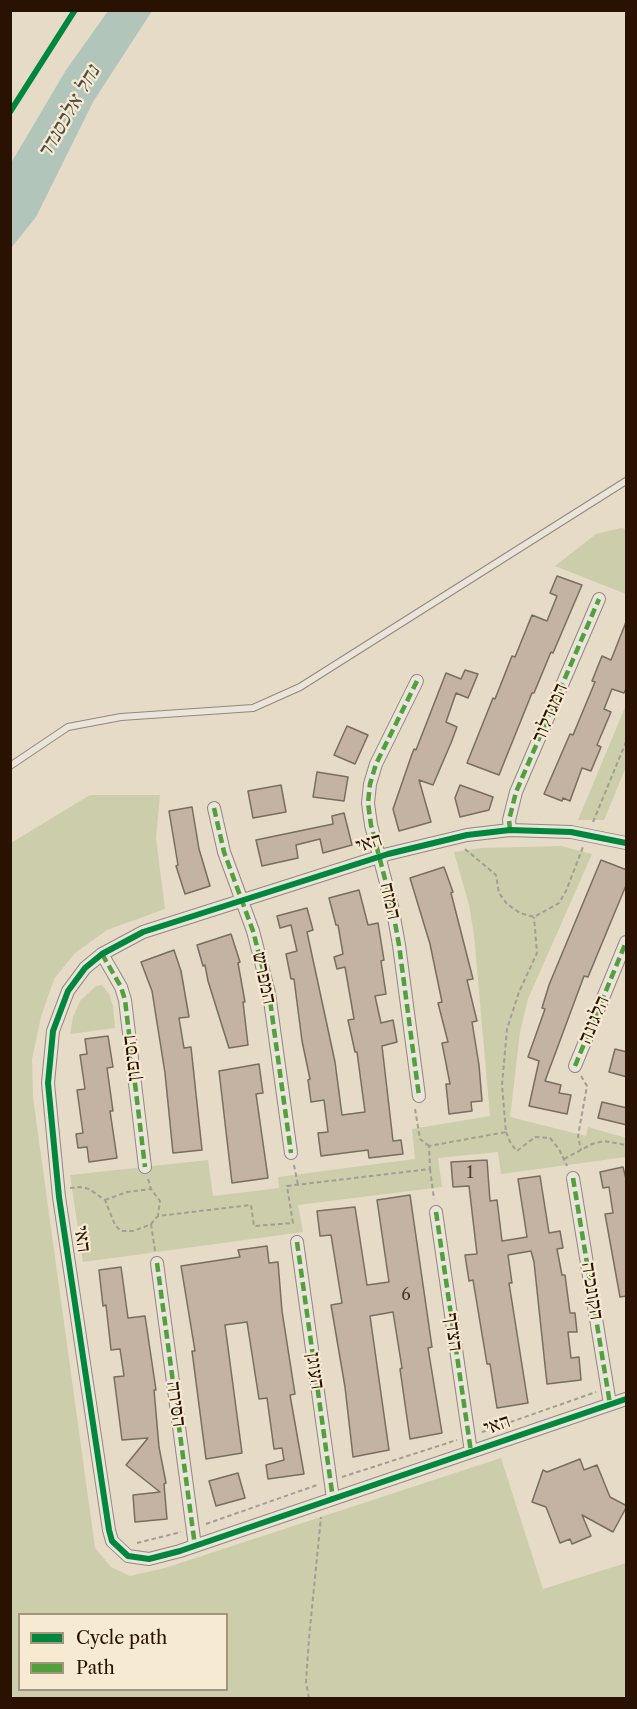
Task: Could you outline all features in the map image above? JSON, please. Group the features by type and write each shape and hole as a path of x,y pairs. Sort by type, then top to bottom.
{"street":[{"name":"המגדלור","path":"510,830 509,820 516,792 599,598"},
{"name":"המזח","path":"417,681 376,764 370,784 368,803 370,825 392,906 399,945 419,1096"},
{"name":"המפרש","path":"214,808 224,852 261,958 269,993 291,1153"},
{"name":"האי","path":"627,843 571,832 510,830 451,838 379,857 143,932 102,954 85,968 68,991 54,1031 48,1083 58,1189 109,1530 115,1545 128,1556 149,1559 195,1546 627,1399"},
{"name":"הלגונה","path":"575,1066 627,942"},
{"name":"הסיפון","path":"102,954 121,987 125,1000 145,1167"},
{"name":"הקונכיה","path":"573,1178 610,1404"},
{"name":"הצדף","path":"436,1212 471,1452"},
{"name":"העוגן","path":"297,1242 331,1480 328,1501"},
{"name":"הסירה","path":"157,1263 195,1546"}],"lane":[{"path":"10,766 68,727 121,717 253,708 300,687 627,481"}],"path":[{"path":"451,838 496,875 499,892 507,904 520,913 534,917 559,903 566,891 627,742"},
{"path":"534,917 537,953 519,992 507,1029 502,1085 506,1132 517,1151 535,1137 550,1138 573,1178"},
{"path":"575,1066 586,1086 578,1136 581,1150"},
{"path":"419,1096 415,1106 420,1139 429,1146 506,1132"},
{"path":"564,1159 592,1144 604,1142 627,1145"},
{"path":"429,1146 436,1212"},
{"path":"291,1153 298,1185"},
{"path":"58,1189 80,1187 88,1189 105,1200 121,1231 133,1232 151,1224 158,1216 160,1201 151,1189 145,1167"},
{"path":"158,1216 251,1205 254,1226 293,1223 287,1186 430,1169"},
{"path":"105,1200 127,1192 151,1189"},
{"path":"151,1224 157,1263"},
{"path":"115,1545 131,1544 193,1528 608,1388"},
{"path":"309,1698 306,1682 309,1638 328,1501"}],"green space":[{"path":"621,528 626,529 626,594 555,566 596,534"},
{"path":"626,705 626,767 604,820 578,820"},
{"path":"90,795 160,795 156,838 165,909 107,930 75,953 54,979 41,1017 32,1059 33,1097 95,1548 111,1567 130,1576 165,1568 501,1458 543,1589 626,1563 626,1698 11,1698 11,843"},
{"path":"561,846 592,854 528,999 520,1032 510,1117 586,1136 588,1127 626,1138 626,1157 501,1174 498,1152 438,1158 442,1187 298,1205 303,1232 83,1262 70,1175 208,1160 213,1196 279,1188 278,1177 415,1159 412,1129 490,1116 474,935 469,905 454,852 482,848"},
{"path":"102,985 109,994 113,1006 115,1028 70,1034 73,1017 80,1001 96,986"}],"water":[{"name":"נחל אלכסנדר","path":"108,11 152,11 93,102 36,217 11,248 11,163 66,70"}],"building":[{"path":"557,576 582,585 553,653 551,652 534,693 532,693 499,775 467,763 493,698 495,699 512,656 515,657 532,615 547,621 557,596 550,593"},
{"path":"626,622 627,687 624,693 612,689 604,709 611,712 597,745 601,747 591,771 582,768 570,801 563,798 562,801 544,794 570,734 573,735 595,682 592,681 602,656 611,660"},
{"path":"465,670 478,674 468,698 456,693 446,722 457,727 451,743 433,785 419,780 431,822 399,831 393,809 414,749 416,750 446,673 461,679"},
{"path":"347,726 368,735 355,764 334,755"},
{"path":"317,772 348,777 344,801 313,797"},
{"path":"281,785 286,812 253,818 248,791"},
{"path":"460,785 493,797 489,810 460,817 455,798"},
{"path":"192,807 199,849 210,886 185,894 176,866 178,865 169,811"},
{"path":"344,813 352,845 323,853 320,839 296,845 298,858 262,866 256,840 333,824 332,816"},
{"path":"601,860 627,870 627,883 588,977 584,976 545,1081 561,1085 559,1093 571,1095 567,1114 529,1106 539,1061 528,1057 545,1009 542,1008 549,985"},
{"path":"444,867 453,892 451,893 473,979 467,980 477,1021 472,1022 482,1101 471,1102 472,1111 449,1114 446,1084 450,1084 442,1043 448,1042 438,1003 442,1002 430,944 410,878"},
{"path":"359,890 368,925 378,923 384,960 381,961 386,994 375,996 381,1023 393,1020 397,1042 382,1046 393,1141 401,1140 403,1154 369,1158 368,1150 321,1156 318,1133 328,1132 324,1100 311,1102 308,1080 310,1079 302,1041 294,979 291,979 286,954 297,951 291,925 280,928 277,916 307,908 313,930 307,932 335,1062 342,1115 365,1112 357,1052 355,1052 348,1020 354,1019 345,967 337,969 334,957 343,954 338,925 336,925 329,898"},
{"path":"231,934 240,962 238,963 245,1002 243,1002 248,1045 229,1048 197,945"},
{"path":"174,950 181,971 189,1017 179,1018 184,1048 191,1047 202,1150 173,1153 165,1073 152,991 141,962"},
{"path":"108,1036 113,1067 107,1068 113,1111 110,1111 117,1158 89,1162 87,1147 78,1148 76,1134 83,1133 77,1090 85,1089 80,1055 87,1054 85,1039"},
{"path":"615,1049 627,1052 627,1077 609,1072"},
{"path":"259,1064 263,1093 256,1094 268,1178 232,1183 219,1071"},
{"path":"602,1102 627,1108 627,1125 598,1118"},
{"path":"487,1160 490,1201 497,1200 502,1241 527,1237 518,1179 540,1176 549,1233 560,1231 563,1248 557,1249 562,1275 565,1275 570,1313 575,1313 577,1332 568,1332 571,1358 579,1357 581,1380 547,1384 531,1251 508,1255 512,1283 509,1283 528,1403 497,1408 473,1280 469,1281 465,1255 477,1254 469,1186 453,1187 451,1162"},
{"path":"623,1167 627,1183 627,1296 620,1297 605,1214 613,1213 609,1187 603,1188 600,1172"},
{"path":"410,1195 432,1347 428,1348 442,1433 410,1439 393,1312 370,1316 389,1450 353,1457 345,1387 331,1305 342,1303 331,1235 320,1236 317,1211 355,1207 367,1285 389,1282 377,1200"},
{"path":"267,1246 269,1263 278,1262 282,1311 295,1394 290,1395 304,1474 268,1479 266,1465 284,1460 282,1448 274,1449 267,1398 259,1399 247,1322 225,1325 242,1453 206,1459 192,1351 195,1351 181,1266 240,1257 238,1250"},
{"path":"121,1267 128,1318 145,1316 156,1390 154,1390 159,1447 166,1483 164,1484 167,1519 135,1522 133,1495 160,1492 126,1465 148,1438 122,1440 114,1377 124,1376 120,1349 111,1350 99,1270"},
{"path":"580,1459 584,1470 597,1465 610,1497 627,1506 613,1532 582,1515 591,1536 572,1544 570,1539 560,1543 546,1507 532,1502 543,1470 547,1472"},
{"path":"238,1473 245,1498 216,1506 209,1481"}],"marked path":[{"path":"510,830 509,820 516,792 599,599"},
{"path":"417,681 376,764 370,784 368,803 399,945 419,1096"},
{"path":"214,808 224,852 253,931 269,993 291,1153"},
{"path":"575,1066 626,942"},
{"path":"102,954 121,987 125,1000 145,1167"},
{"path":"573,1178 610,1404"},
{"path":"436,1212 471,1452"},
{"path":"297,1242 333,1499"},
{"path":"157,1263 195,1546"}],"cycle path":[{"path":"10,112 75,10"},
{"path":"626,843 571,832 510,830 467,835 388,854 143,932 102,954 85,968 68,991 53,1031 48,1083 59,1197 109,1530 112,1541 128,1556 149,1559 180,1551 626,1399"}]}
